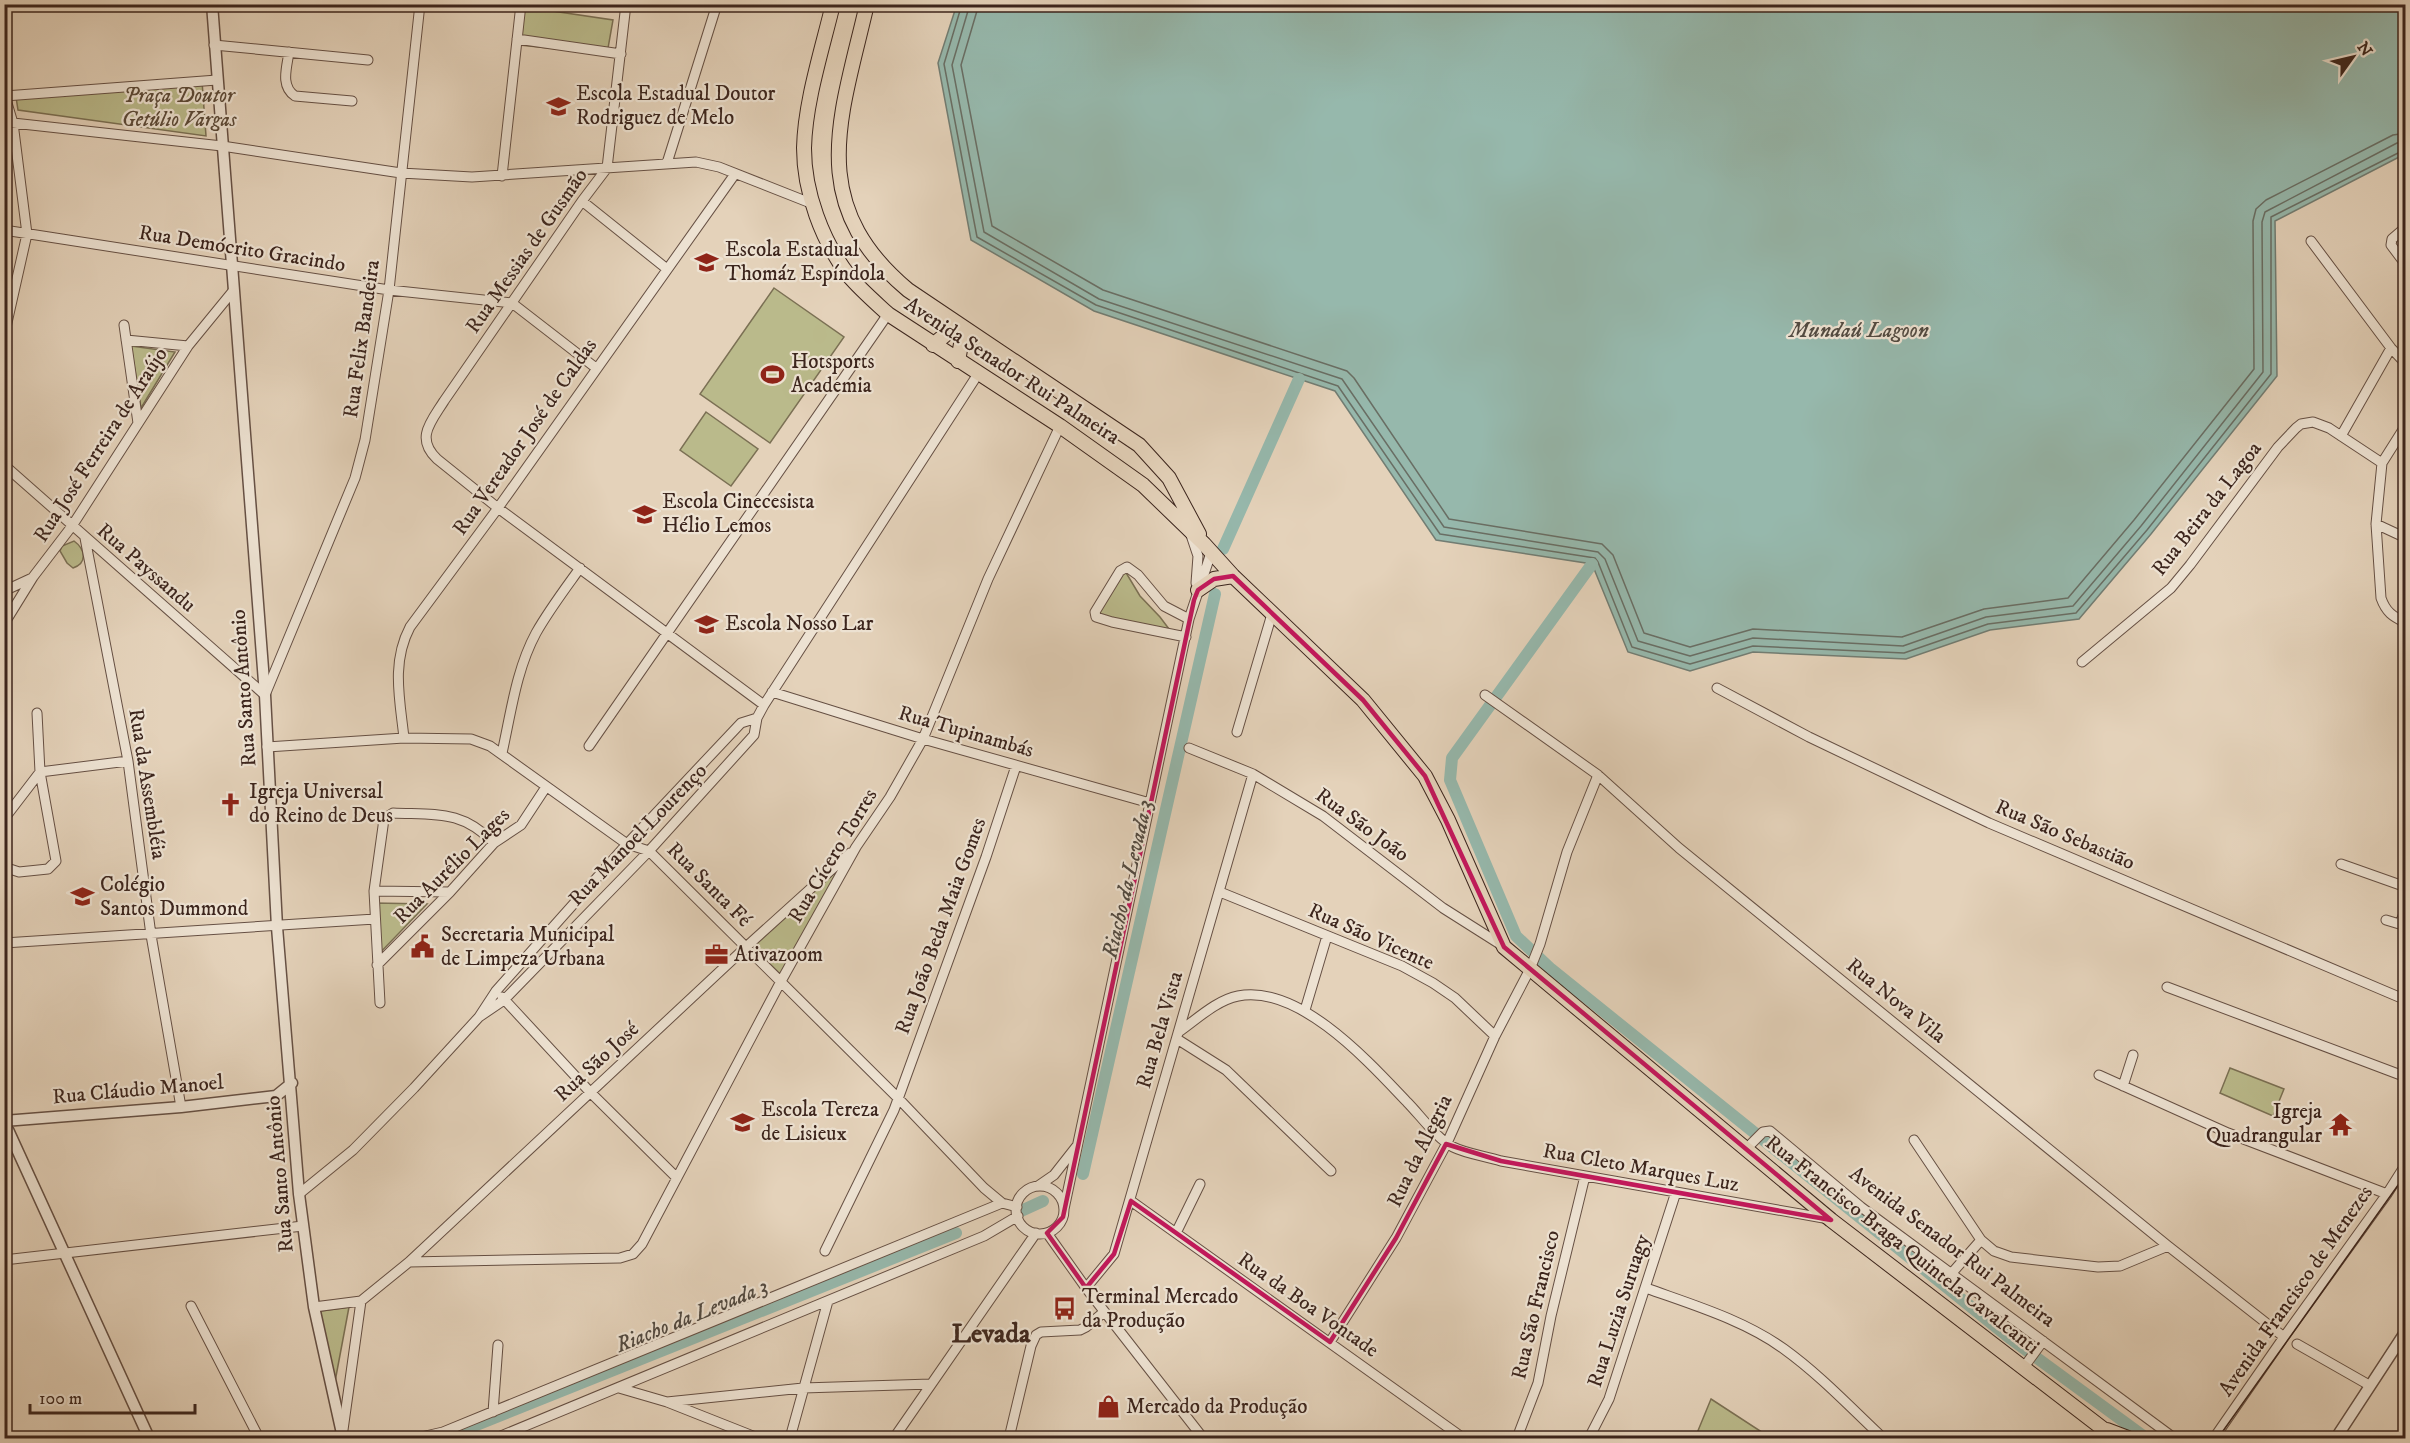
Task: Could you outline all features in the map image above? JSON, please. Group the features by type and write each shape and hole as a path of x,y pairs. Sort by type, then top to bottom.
{"main road":[{"name":"Avenida Senador Rui Palmeira","path":"833,4 807,120 804,149 806,174 813,204 823,230 848,275 888,314 1060,426 1136,480 1363,700 1425,776 1448,820 1504,946 1679,1093"},
{"name":"Avenida Senador Rui Palmeira","path":"867,4 840,120 838,166 841,192 850,218 873,256 908,290 1140,446 1169,478 1208,549"},
{"path":"933,345 945,335 951,320"},
{"path":"958,361 961,344 975,335"},
{"path":"1196,595 1214,579 1233,576"},
{"name":"Rua Francisco Braga Quintela Cavalcanti","path":"1679,1093 1750,1144 1831,1220 2026,1364 2100,1427"},
{"path":"2100,1427 2115,1438"},
{"path":"2100,1427 2128,1438"}],"street":[{"name":"Rua Santo Antônio","path":"212,4 266,695 277,927 294,1107 299,1194 314,1307 343,1436"},
{"name":"Rua Felix Bandeira","path":"266,695 355,478 365,440 389,290 420,4"},
{"path":"502,176 521,4"},
{"name":"Rua Messias de Gusmão","path":"498,508 437,459 427,447 429,426 444,401 607,168 626,4"},
{"path":"667,163 717,4"},
{"path":"518,39 621,54"},
{"path":"214,45 368,60"},
{"path":"289,52 285,85 290,93 295,96 352,101"},
{"path":"4,336 27,234 5,94 217,80"},
{"path":"9,123 222,146 401,173 472,177 667,163 707,163 813,204"},
{"name":"Rua Vereador José de Caldas","path":"404,738 397,675 402,643 410,627 498,508 735,174"},
{"path":"582,201 667,269"},
{"path":"2406,226 2397,234 2391,245 2406,265"},
{"name":"Rua Demócrito Gracindo","path":"4,230 389,290 512,303"},
{"path":"2311,241 2391,348 2406,364"},
{"name":"Rua José Ferreira de Araújo","path":"4,624 33,577 72,526 188,346 233,291"},
{"path":"512,303 596,368"},
{"path":"589,746 888,314"},
{"path":"124,325 138,423"},
{"path":"126,340 188,346"},
{"path":"2382,463 2341,436 2391,348"},
{"name":"Rua Manoel Lourenço","path":"479,1017 504,1000 649,851 754,735 757,718 772,692 978,374"},
{"name":"Rua Beira da Lagoa","path":"2082,662 2171,588 2278,447 2296,428 2308,422 2320,423 2341,436"},
{"path":"2406,425 2382,463 2376,524 2382,598 2385,608 2391,616 2406,623"},
{"name":"Rua Cícero Torres","path":"409,1262 620,1258 633,1254 642,1244 780,983 856,848 890,797 923,739 988,579 1060,426"},
{"name":"Rua Payssandu","path":"4,465 266,695"},
{"path":"498,508 764,705"},
{"path":"2376,524 2406,538"},
{"path":"1189,531 1198,556 1196,595"},
{"name":"Rua da Assembléia","path":"85,538 128,761 151,934 181,1107"},
{"path":"1017,1211 1024,1227 1036,1233 1047,1233 1060,1224 1189,619 1208,549"},
{"path":"1186,637 1112,622 1096,617 1095,612 1120,571 1127,567 1138,575 1164,606 1189,619"},
{"path":"502,753 518,678 531,644 551,609 580,568"},
{"path":"4,591 33,577"},
{"path":"1237,732 1272,614"},
{"path":"263,660 270,667 279,663"},
{"name":"Rua São Sebastião","path":"1718,688 1809,736 1989,823 2406,1000"},
{"name":"Rua Tupinambás","path":"772,692 923,739 1150,803"},
{"name":"Rua Nova Vila","path":"1490,699 1598,775 1679,848 2168,1246 2284,1337"},
{"path":"4,867 19,872 48,869 56,861 40,772 37,713"},
{"name":"Rua Manoel Lourenço","path":"299,1194 353,1149 414,1088 479,1017 496,991 627,844 741,723 757,718"},
{"name":"Rua Santa Fé","path":"267,747 404,738 471,739 502,753 627,844 649,851 898,1098 984,1188 1002,1203 1017,1211"},
{"name":"Rua São João","path":"1189,748 1253,774 1323,816 1443,908 1504,946"},
{"path":"4,819 40,772 128,761"},
{"name":"Rua João Beda Maia Gomes","path":"825,1251 898,1098 986,858 1016,766"},
{"name":"Rua Bela Vista","path":"1086,1288 1114,1254 1131,1202 1179,1035 1197,962 1220,892 1253,774"},
{"name":"Rua da Alegria","path":"1330,1342 1396,1238 1447,1143 1495,1036 1531,967 1567,852 1598,775"},
{"name":"Rua Aurélio Lages","path":"377,965 450,892 494,843 520,825 546,787"},
{"path":"380,1003 374,891 381,830 388,815 442,815 456,818 482,831 494,843"},
{"name":"Rua São José","path":"360,1301 409,1262 746,947 856,848"},
{"path":"2341,864 2406,887"},
{"path":"374,891 450,892"},
{"name":"Rua São Vicente","path":"1220,892 1402,966 1455,998 1495,1036"},
{"path":"2386,920 2403,925 2406,908"},
{"path":"4,944 375,919"},
{"path":"1305,1010 1327,936"},
{"path":"2167,987 2406,1077"},
{"path":"496,991 590,1092 677,1178"},
{"path":"1331,1171 1226,1070 1179,1035 1226,1000 1237,996 1265,997 1305,1010 1322,1021 1389,1083 1447,1143"},
{"path":"2123,1086 2133,1055"},
{"path":"2099,1075 2228,1133 2387,1194"},
{"path":"292,1083 276,1096 294,1107"},
{"name":"Rua Cláudio Manoel","path":"4,1121 181,1107 276,1096"},
{"path":"4,1121 66,1251 149,1438"},
{"name":"Avenida Senador Rui Palmeira","path":"1750,1144 1764,1131 1770,1131 1861,1207 1951,1274 2040,1345 2174,1438"},
{"path":"1914,1140 1981,1240 1994,1251 2011,1257 2098,1267 2120,1266 2168,1246"},
{"name":"Rua Cleto Marques Luz","path":"1447,1143 1461,1150 1501,1161 1831,1220"},
{"path":"496,1438 984,1236 1017,1211 1023,1193 1054,1175 1077,1145"},
{"name":"Avenida Francisco de Menezes","path":"2214,1438 2406,1164"},
{"name":"Rua São Francisco","path":"1517,1438 1538,1383 1551,1316 1585,1176"},
{"path":"1176,1233 1200,1184"},
{"path":"1036,1186 1045,1186 1059,1194 1064,1209"},
{"name":"Rua Luzia Suruagy","path":"1589,1438 1609,1399 1676,1192"},
{"name":"Rua da Boa Vontade","path":"1131,1202 1463,1438"},
{"path":"417,1438 443,1432 493,1412 1002,1203"},
{"path":"4,1260 66,1251 303,1226"},
{"path":"894,1438 1036,1233"},
{"path":"1047,1233 1104,1312 1203,1438"},
{"path":"1951,1274 1981,1240"},
{"path":"1646,1288 1741,1325 1784,1349 1837,1393 1883,1438"},
{"path":"314,1307 360,1301 343,1436"},
{"path":"790,1438 828,1301"},
{"path":"191,1306 259,1438"},
{"path":"1009,1438 1031,1346 1036,1335 1041,1332 1080,1330 1104,1312"},
{"path":"2336,1438 2406,1331"},
{"path":"2297,1344 2369,1385"},
{"path":"493,1412 498,1345"},
{"path":"2026,1364 2040,1345"},
{"path":"667,1402 803,1388 931,1384"},
{"path":"619,1388 667,1402 758,1438"}],"highlighted area":[{"path":"1233,576 1363,700 1425,776 1504,947 1831,1220 1501,1161 1446,1144 1396,1238 1330,1342 1131,1201 1114,1254 1086,1288 1047,1233 1063,1217 1194,600 1198,590 1214,579"}],"green space":[{"path":"525,7 613,20 607,54 520,45"},
{"name":"Praça Doutor Getúlio Vargas","path":"202,81 206,136 18,110 16,97"},
{"path":"774,288 844,337 770,443 700,394"},
{"path":"131,346 175,352 141,408"},
{"path":"706,412 758,449 731,486 680,450"},
{"path":"74,541 81,548 83,559 78,566 73,568 60,551 62,546"},
{"path":"1125,571 1140,596 1172,633 1095,618"},
{"path":"840,868 781,975 751,946"},
{"path":"374,903 427,904 375,958"},
{"path":"2230,1068 2284,1089 2273,1116 2220,1093"},
{"path":"349,1307 331,1403 315,1312"},
{"path":"1711,1399 1771,1438 1695,1438"}],"water":[{"name":"Mundaú Lagoon","path":"957,4 2405,5 2405,154 2275,221 2277,376 2151,534 2079,619 1990,630 1906,659 1753,652 1690,671 1628,652 1592,564 1436,540 1335,391 1094,311 971,240 938,63"}],"waterway":[{"name":"Riacho da Levada 3","path":"1223,549 1299,379"},
{"path":"1592,564 1452,758 1450,780 1516,936 1551,969 2011,1339 2142,1435"},
{"name":"Riacho da Levada 3","path":"1083,1174 1215,594"},
{"name":"Riacho da Levada 3","path":"1021,1211 1043,1201"},
{"name":"Riacho da Levada 3","path":"444,1438 956,1233"}],"tram line":[{"path":"2218,1438 2406,1174"}],"place":[{"name":"Escola Estadual Doutor Rodriguez de Melo","path":"558,106"},
{"name":"Escola Estadual Thomáz Espíndola","path":"707,262"},
{"name":"Hotsports Academia","path":"773,374"},
{"name":"Escola Cinecesista Hélio Lemos","path":"644,514"},
{"name":"Escola Nosso Lar","path":"707,624"},
{"name":"Igreja Universal do Reino de Deus","path":"231,804"},
{"name":"Colégio Santos Dummond","path":"82,897"},
{"name":"Secretaria Municipal de Limpeza Urbana","path":"423,947"},
{"name":"Ativazoom","path":"716,955"},
{"name":"Escola Tereza de Lisieux","path":"743,1122"},
{"name":"Igreja Quadrangular","path":"2340,1124"},
{"name":"Terminal Mercado da Produção","path":"1064,1309"},
{"name":"Mercado da Produção","path":"1108,1407"}],"district":[{"name":"Levada","path":"991,1334"}]}
